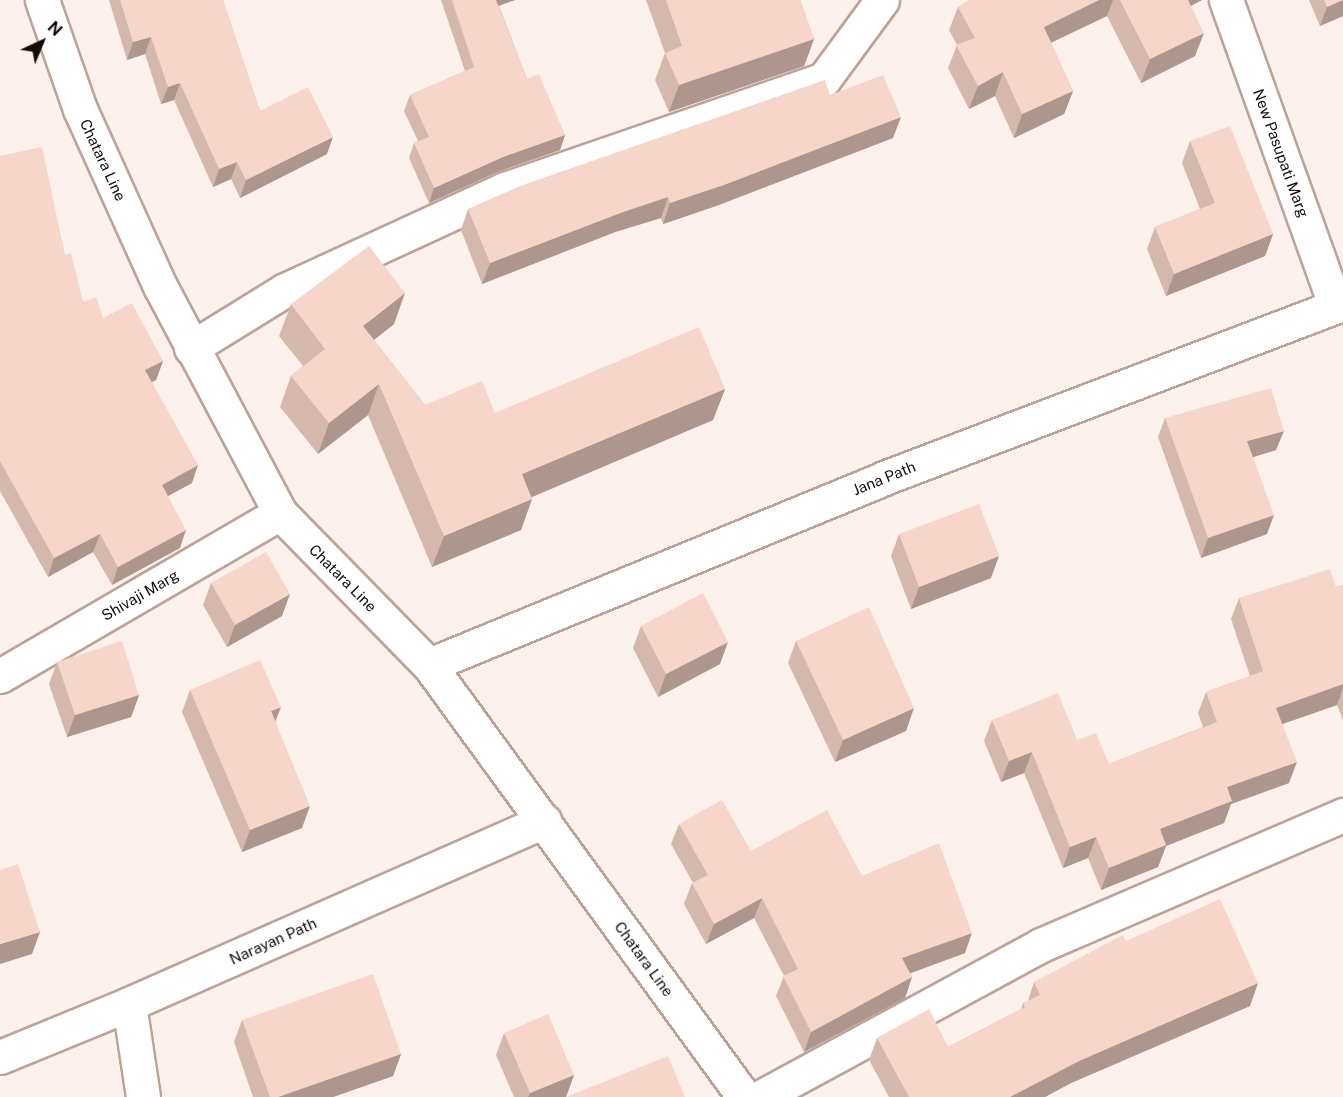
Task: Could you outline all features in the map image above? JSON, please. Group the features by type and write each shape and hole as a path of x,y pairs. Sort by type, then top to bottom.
{"street":[{"name":"Chatara Line","path":"42,0 80,109 191,348 280,513 429,665 744,1097"},
{"path":"191,348 285,290 505,189 824,80 882,0"},
{"name":"New Pasupati Marg","path":"1226,0 1339,304"},
{"name":"Jana Path","path":"429,665 884,478 1339,304"},
{"name":"Shivaji Marg","path":"0,676 280,513"},
{"path":"761,1097 1041,945 1343,815"},
{"name":"Narayan Path","path":"0,1057 129,1004 544,821"},
{"path":"129,1004 142,1097"}],"building":[{"path":"120,0 223,0 260,111 308,87 333,137 246,180 237,162 219,169 180,83 168,87 151,37 133,42"},
{"path":"452,0 496,0 527,79 539,74 565,135 503,157 434,188 414,143 429,137 410,95 474,67"},
{"path":"666,0 800,0 814,39 679,85 665,53 682,46"},
{"path":"970,0 1099,0 1044,27 1073,91 1022,114 1003,72 978,86 956,45 975,38 958,7"},
{"path":"1120,0 1188,0 1204,33 1150,59"},
{"path":"1324,0 1343,0 1327,7"},
{"path":"883,75 901,117 724,185 670,203 668,197 623,212 490,263 468,209 520,186 825,80 830,95"},
{"path":"1230,126 1273,234 1174,274 1155,227 1215,203 1190,141"},
{"path":"42,147 65,255 71,253 83,302 96,297 103,318 132,303 163,361 145,370 198,465 162,485 186,530 118,567 100,534 54,558 0,461 0,156"},
{"path":"369,246 405,293 363,326 425,405 482,381 495,413 699,327 725,389 522,474 532,499 444,536 379,384 329,423 291,376 325,349 291,304"},
{"path":"1271,388 1284,431 1247,441 1274,515 1208,538 1165,418"},
{"path":"979,504 999,556 919,587 899,534"},
{"path":"266,552 290,594 235,625 211,583"},
{"path":"1330,569 1336,587 1343,585 1343,684 1276,708 1297,762 1227,787 1232,801 1160,829 1166,845 1109,868 1096,837 1070,847 1032,752 1009,761 992,720 1058,693 1077,740 1096,733 1109,764 1217,722 1206,692 1263,671 1239,598"},
{"path":"703,593 728,642 666,674 641,626"},
{"path":"869,607 914,708 843,740 796,641"},
{"path":"122,641 139,695 75,715 57,662"},
{"path":"260,660 281,707 271,711 310,806 250,830 190,690"},
{"path":"722,800 751,851 827,810 862,876 939,843 972,933 902,958 912,977 811,1032 783,976 798,969 762,898 714,924 692,883 708,875 679,824"},
{"path":"18,864 40,932 0,944 0,870"},
{"path":"1220,899 1258,983 1079,1061 1010,1097 909,1097 877,1038 929,1009 948,1047 1025,1007 1023,1003 1040,995 1034,982 1123,935 1126,941"},
{"path":"373,974 401,1054 278,1097 270,1097 242,1020"},
{"path":"548,1014 574,1075 530,1093 504,1033"},
{"path":"668,1056 685,1097 566,1097"}]}
